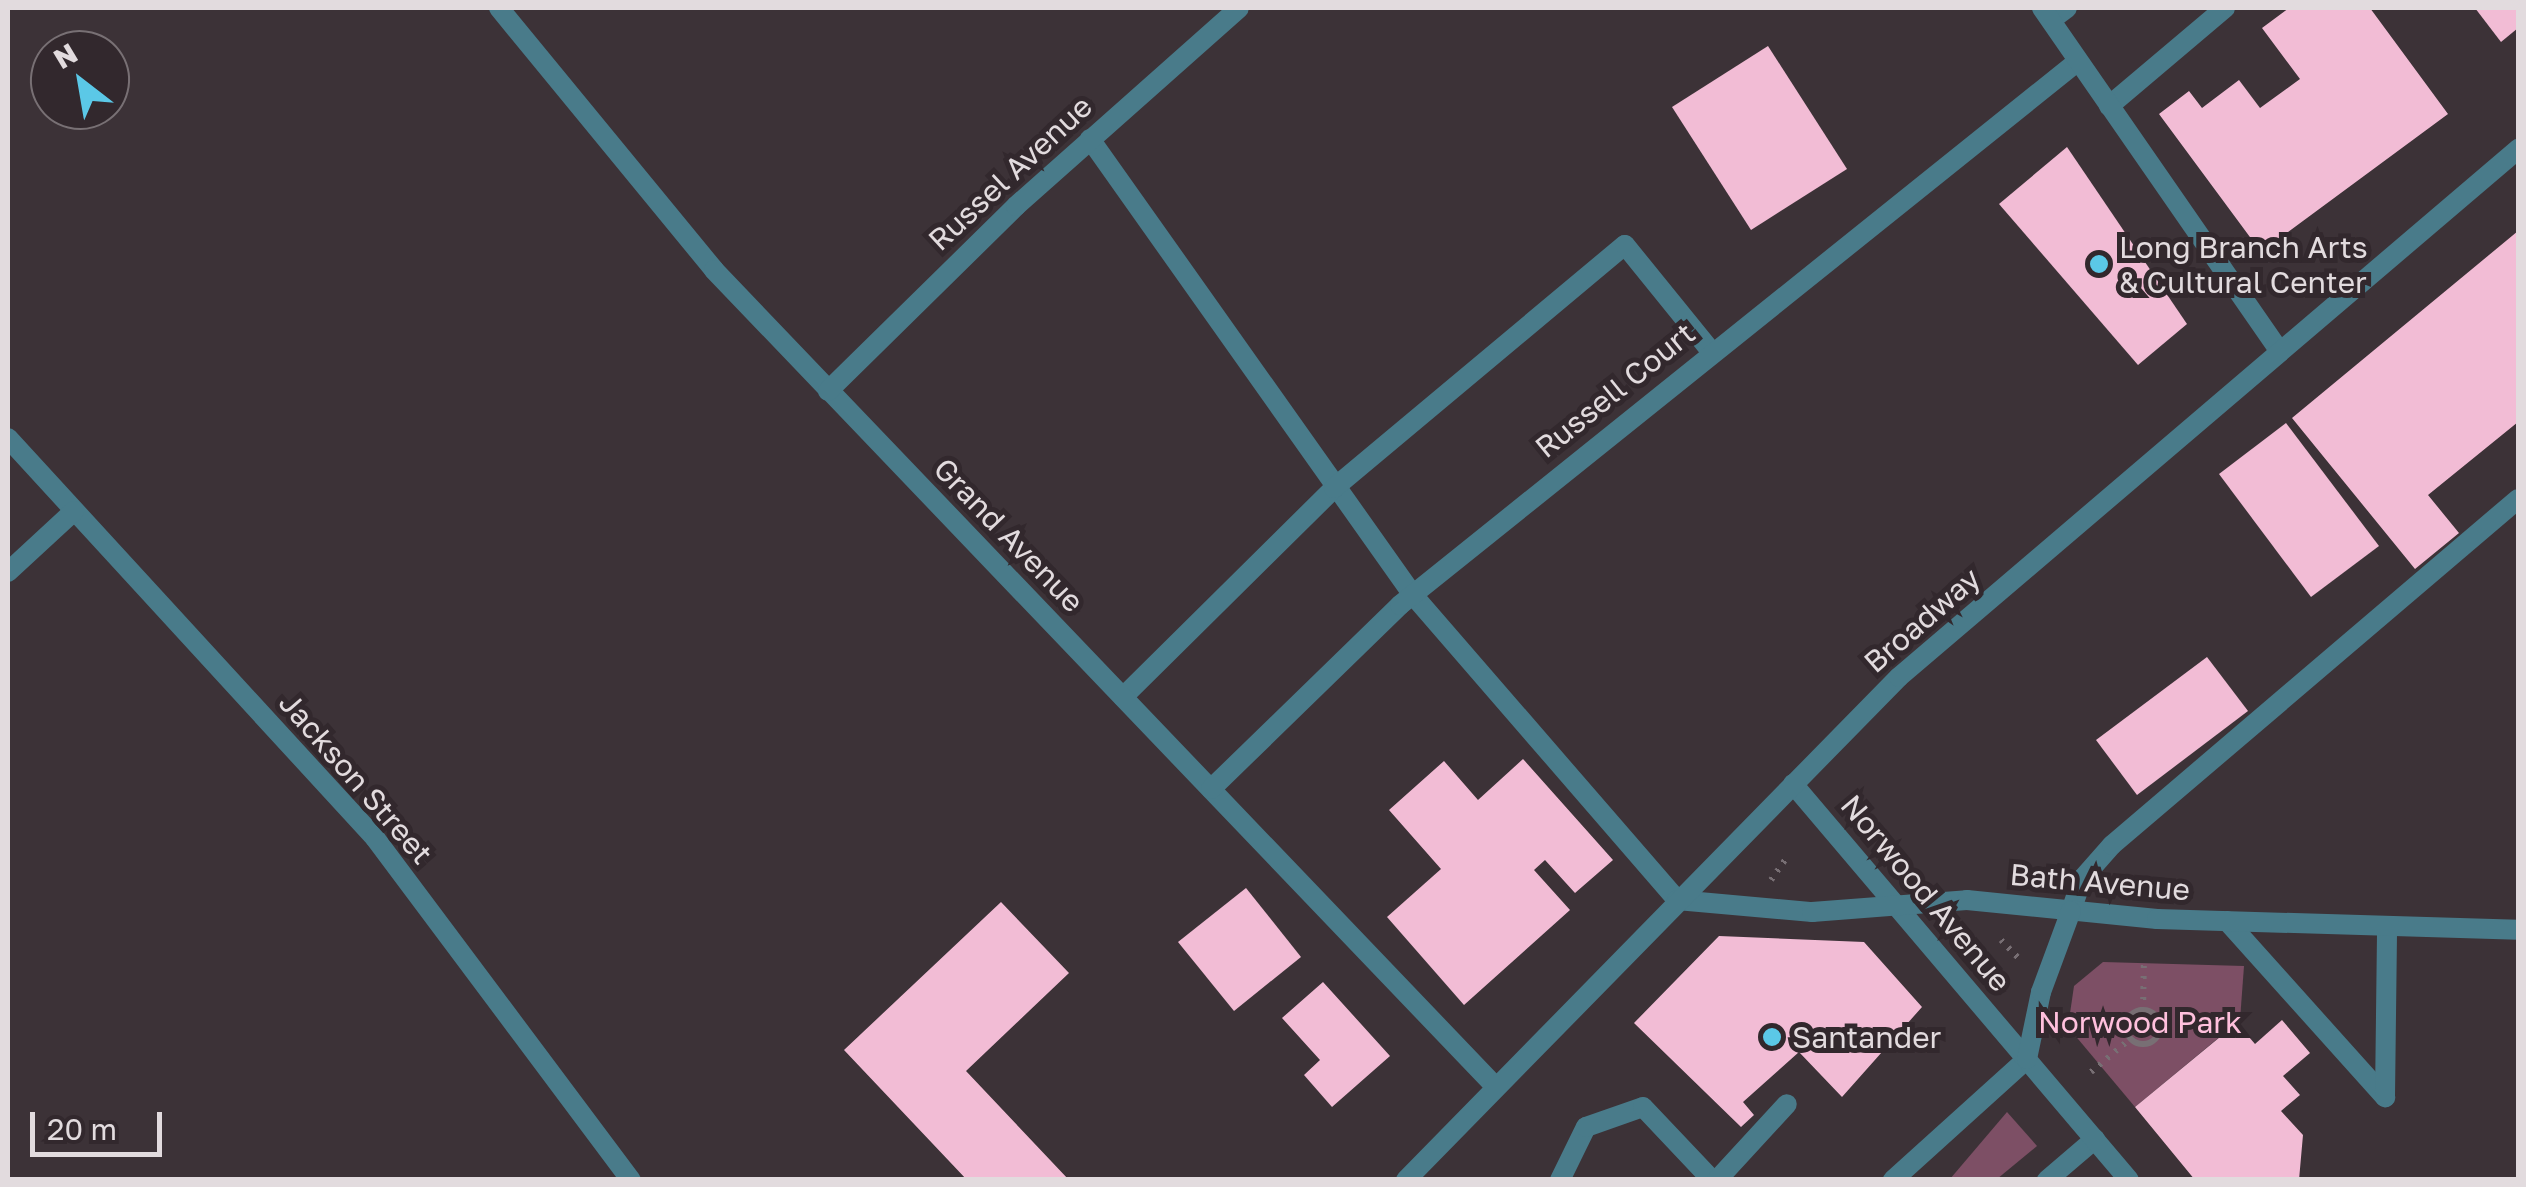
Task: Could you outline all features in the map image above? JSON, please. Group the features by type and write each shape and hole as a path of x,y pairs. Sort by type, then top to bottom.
{"street":[{"name":"Grand Avenue","path":"499,8 714,270 1496,1086"},
{"name":"Russel Avenue","path":"828,391 1090,138 1239,8"},
{"path":"2109,106 2225,8"},
{"path":"2053,12 2078,61 2280,352"},
{"name":"Russell Court","path":"1211,789 1413,595 1710,350 2078,61"},
{"path":"1090,138 1413,595 1677,900"},
{"name":"Broadway","path":"1406,1180 1899,677 2518,149"},
{"path":"1122,697 1334,488 1625,245 1710,350"},
{"name":"Jackson Street","path":"8,438 375,838 631,1180"},
{"path":"1893,1180 2027,1059 2041,992 2082,879 2112,844 2518,499"},
{"path":"8,572 74,510"},
{"name":"Norwood Avenue","path":"1793,784 2129,1180"},
{"name":"Bath Avenue","path":"1677,900 1812,912 1967,900 2227,921 2518,930"},
{"path":"2227,921 2385,1098 2387,926"},
{"path":"1560,1180 1586,1127 1644,1107 1715,1180 1786,1104"},
{"path":"2048,1180 2095,1139"}],"path":[{"path":"1764,857 1777,867"},
{"path":"1770,884 1777,867 1787,857"},
{"path":"2002,940 2023,963"},
{"path":"2143,1010 2144,958"},
{"path":"2091,1072 2130,1040 2150,1043 2159,1034 2158,1018 2143,1010"},
{"path":"2130,1040 2125,1024 2143,1010"}],"green space":[{"name":"Norwood Park","path":"2103,962 2244,966 2240,1020 2135,1107 2068,1027 2074,986"},
{"path":"2007,1112 2037,1146 1997,1179 1950,1179"}],"building":[{"path":"2289,8 2370,8 2448,114 2261,252 2159,114 2189,91 2202,108 2239,80 2260,108 2300,79 2262,28"},
{"path":"2475,8 2518,8 2518,28 2501,42"},
{"path":"1768,46 1847,169 1751,230 1672,107"},
{"name":"Long Branch Arts & Cultural Center","path":"2067,147 2187,324 2138,365 1999,204"},
{"path":"2518,231 2518,422 2428,495 2459,533 2415,569 2292,418"},
{"path":"2286,423 2379,546 2311,597 2219,474"},
{"path":"2207,657 2248,711 2137,795 2096,740"},
{"path":"1523,759 1613,860 1575,893 1545,860 1534,870 1570,910 1464,1005 1387,917 1441,869 1389,810 1444,761 1478,800"},
{"path":"1246,888 1301,957 1234,1011 1178,942"},
{"path":"1001,902 1069,973 966,1071 1069,1180 967,1180 844,1050"},
{"name":"Santander","path":"1719,936 1864,942 1922,1007 1842,1097 1799,1052 1743,1102 1754,1115 1741,1127 1634,1023"},
{"path":"1323,982 1390,1056 1332,1107 1304,1075 1320,1060 1282,1018"},
{"path":"2282,1020 2310,1053 2283,1076 2300,1095 2281,1111 2303,1135 2299,1180 2195,1180 2135,1107 2237,1023 2255,1044"}],"place":[{"name":"Long Branch Arts & Cultural Center","path":"2099,264"},
{"name":"Santander","path":"1772,1037"}]}
